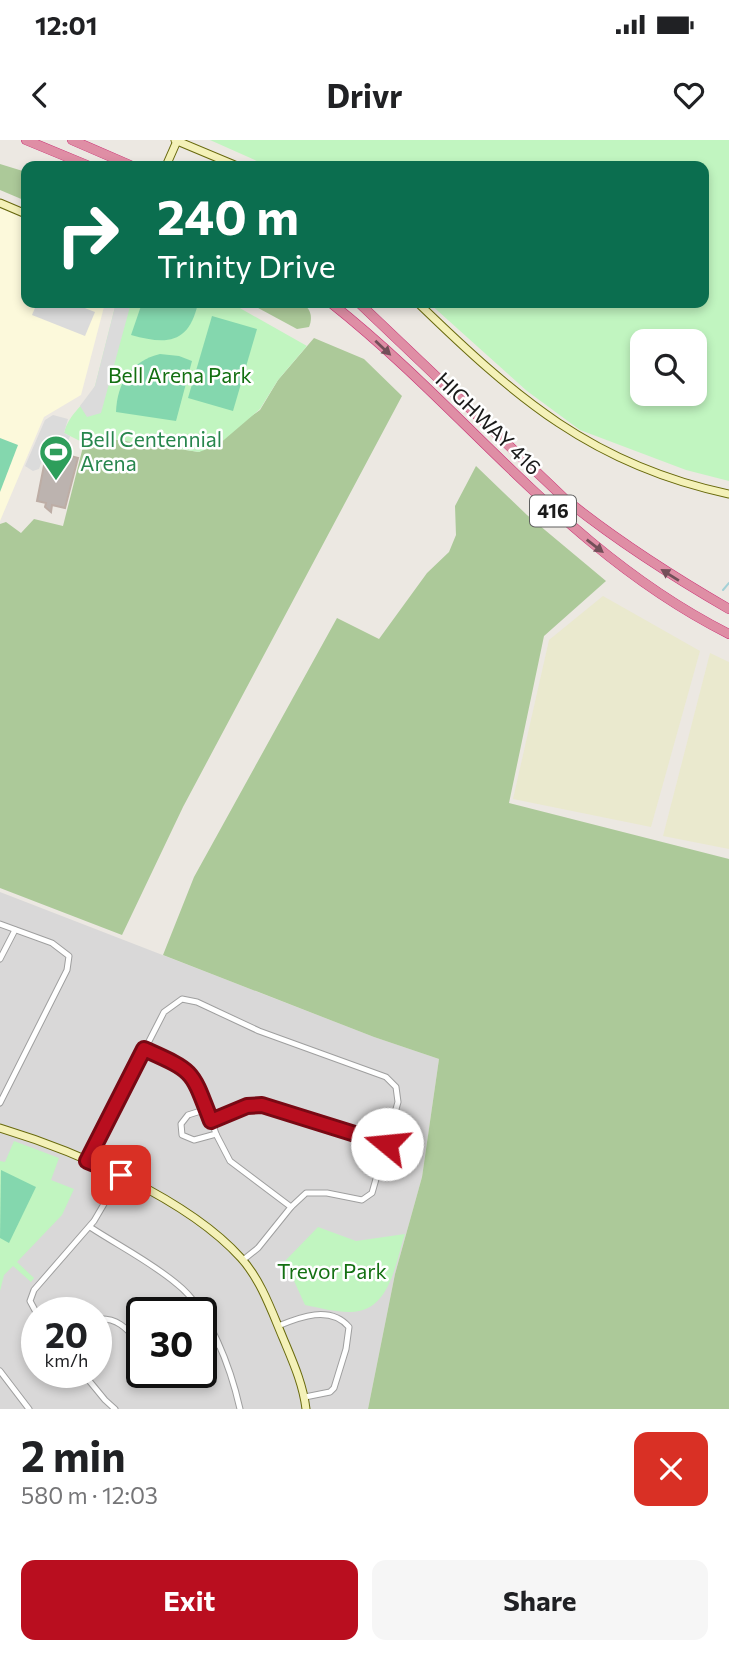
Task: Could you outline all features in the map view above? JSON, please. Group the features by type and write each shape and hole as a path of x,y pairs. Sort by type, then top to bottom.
{"highway":[{"path":"26,140 77,161"},
{"path":"72,140 120,161"},
{"name":"HIGHWAY 416","path":"337,308 375,340 581,536 670,601 729,634"},
{"name":"HIGHWAY 416","path":"364,308 574,506 665,572 729,609"}],"street":[{"path":"168,161 176,140 225,161"},
{"path":"0,203 21,212"},
{"path":"423,308 505,385 563,427 642,467 729,494"},
{"path":"0,924 52,943 69,957 67,970 0,1103"},
{"path":"0,959 15,930"},
{"path":"87,1161 164,1012 176,1001 190,1000 260,1031 371,1070 391,1080 398,1095 377,1182 368,1197 362,1200 312,1192 291,1207 258,1248 243,1260"},
{"path":"144,1049 190,1072 202,1091 216,1134 230,1161 291,1207"},
{"path":"211,1121 247,1106 262,1105 387,1144"},
{"path":"207,1108 188,1115 181,1124 183,1135 194,1140 216,1134"},
{"path":"0,1128 121,1175 190,1215 243,1260 254,1276 278,1326 305,1397 306,1409"},
{"path":"31,1297 34,1290 90,1227 121,1175"},
{"path":"90,1227 177,1283 190,1297"},
{"path":"278,1326 304,1316 320,1314 339,1319 349,1327 346,1349 334,1388 330,1392 305,1397"},
{"path":"217,1345 231,1375 240,1409"},
{"path":"0,1371 29,1409"},
{"path":"95,1388 116,1409"}],"shaded area":[{"path":"0,208 21,217 21,308 104,308 81,395 44,417 0,521"},
{"path":"35,308 85,308 95,312 85,336 32,315"},
{"path":"115,308 130,308 101,413 87,417 80,406 95,386"},
{"path":"53,415 68,419 64,433 70,436 66,447 48,443 39,469 33,471 25,466 45,420"},
{"path":"0,892 374,1037 439,1059 422,1177 395,1274 368,1409 0,1409"}],"green space":[{"path":"210,140 729,140 729,481 686,470 580,430 527,391 435,308 709,308 709,161 257,161"},
{"path":"0,164 21,170 21,199 0,190"},
{"name":"Bell Arena Park","path":"115,308 240,308 307,346 278,380 260,409 218,445 199,452 86,435 84,443 64,433 66,426 95,386"},
{"path":"140,308 197,308 189,327 175,338 155,340 131,335"},
{"path":"258,308 307,308 311,320 309,327 297,329"},
{"path":"212,316 257,329 233,411 188,398"},
{"path":"314,338 364,359 402,396 183,807 122,935 0,888 0,524 6,522 21,533 34,519 63,526 86,435 199,452 260,410 278,380"},
{"path":"160,354 179,356 192,361 176,421 116,412 119,392 128,375 141,362"},
{"path":"0,438 18,445 0,492"},
{"path":"476,466 527,515 606,581 544,636 509,803 729,859 729,1409 368,1409 395,1274 422,1177 439,1059 374,1037 163,955 194,877 337,618 379,639 427,573 449,552 456,535 455,506"},
{"path":"603,596 700,651 651,827 513,799 549,640"},
{"path":"710,653 729,662 729,849 663,836"},
{"path":"14,1141 59,1158 51,1180 74,1189 62,1215 17,1262 34,1278 31,1282 13,1266 4,1275 0,1291 0,1161 5,1162"},
{"path":"1,1170 36,1187 9,1243 0,1238"},
{"name":"Trevor Park","path":"318,1227 356,1241 405,1234 389,1285 374,1304 363,1310 349,1312 305,1305 285,1261"}],"building":[{"name":"Bell Centennial Arena","path":"48,445 62,450 63,454 78,458 65,508 52,505 51,512 45,507 46,503 37,501"}],"waterway":[{"path":"723,590 729,583"}],"place":[{"name":"Bell Centennial Arena","path":"56,482"}],"route":[{"path":"121,1175 87,1161 144,1049 190,1072 202,1091 211,1121 247,1106 262,1105 387,1144"}]}
